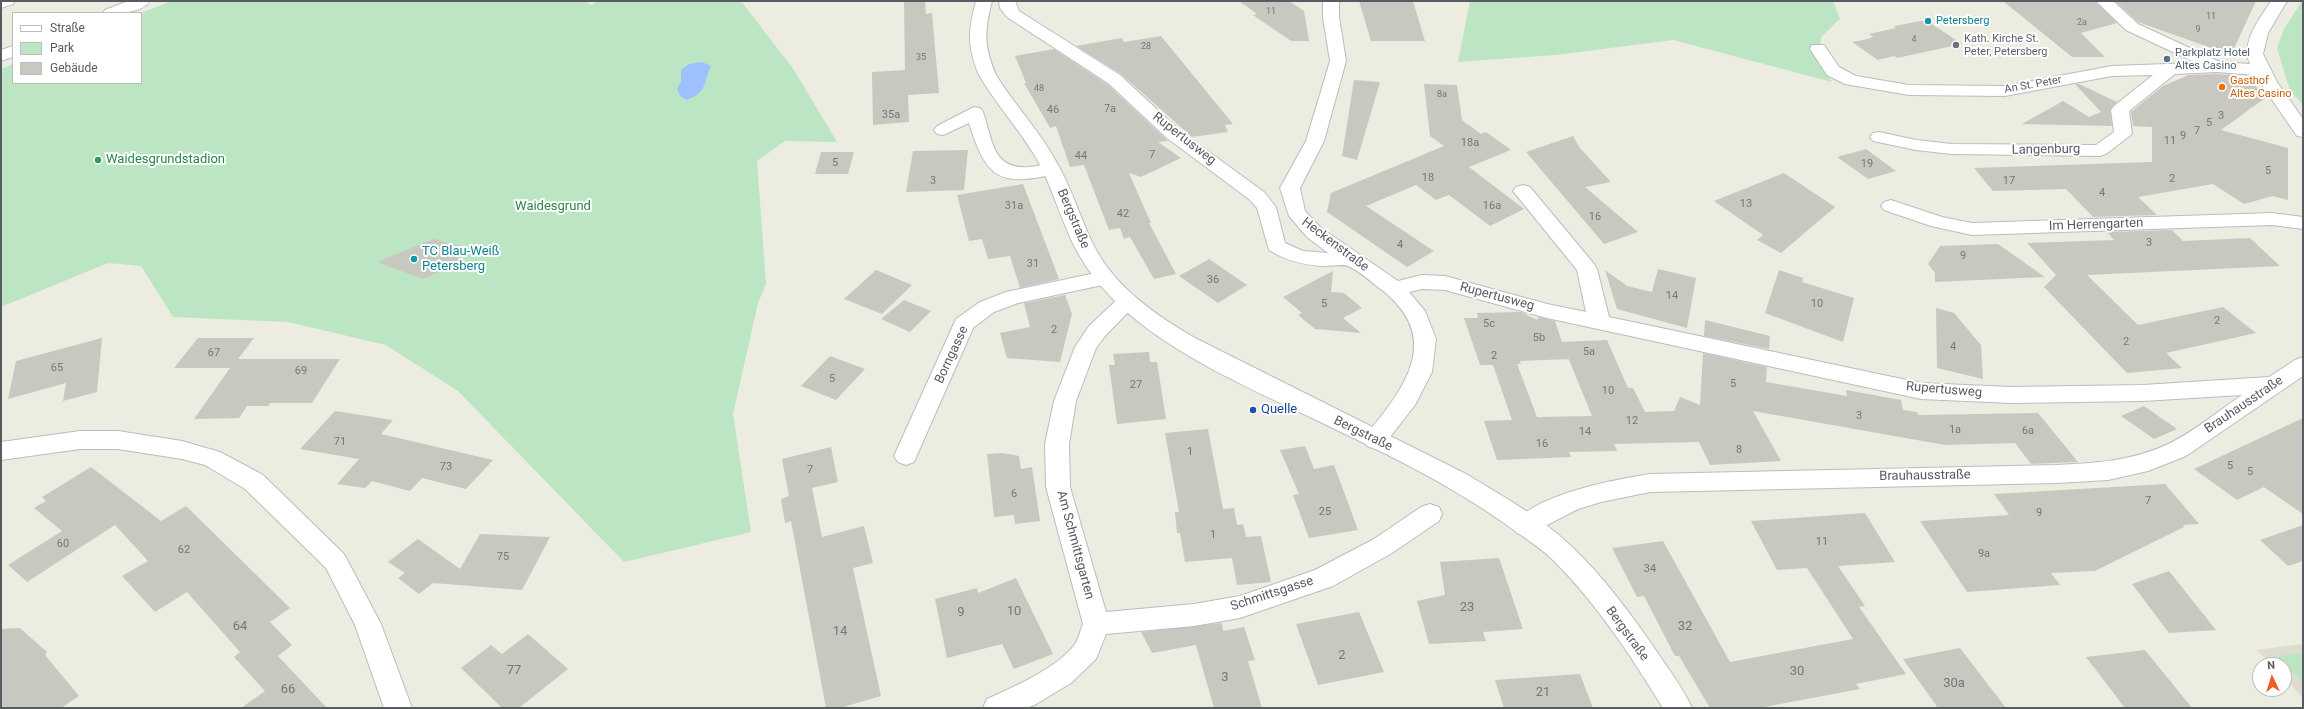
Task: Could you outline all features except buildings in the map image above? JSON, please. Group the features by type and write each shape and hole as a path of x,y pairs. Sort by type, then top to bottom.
{"street":[{"path":"1,3 7,1"},
{"path":"114,12 142,1"},
{"name":"Bergstraße","path":"984,1 977,34 978,48 985,69 1052,169 1074,228 1087,253 1105,278 1127,302 1161,330 1272,389 1465,484 1526,526 1561,553 1590,585 1618,620 1678,708"},
{"name":"Rupertusweg","path":"1007,1 1008,8 1013,14 1114,79 1173,134 1241,182 1257,196 1266,206 1276,246 1282,250 1313,259 1353,259"},
{"name":"Heckenstraße","path":"1331,1 1331,17 1338,60 1315,141 1290,188 1289,196 1293,211 1300,220 1396,289 1414,310 1424,330 1426,348 1421,373 1404,404 1375,440"},
{"path":"2104,1 2132,27 2217,67"},
{"path":"2279,1 2257,42 2255,54 2261,70 2303,132"},
{"name":"An St. Peter","path":"1818,49 1833,71 1851,80 1909,90 2005,91 2112,71 2217,67 2261,70"},
{"path":"1,56 12,51"},
{"name":"Langenburg","path":"1878,138 1916,145 1952,149 1998,151 2100,150 2122,134 2120,110 2169,70"},
{"path":"944,130 974,112 994,165 1006,173 1032,172 1052,169"},
{"path":"1524,191 1587,269 1599,322"},
{"name":"Im Herrengarten","path":"1891,206 1938,222 1972,229 2272,219 2303,223"},
{"name":"Borngasse","path":"906,456 964,324 987,307 1012,297 1105,278"},
{"name":"Rupertusweg","path":"1396,289 1422,282 1433,281 1445,283 1547,311 1921,390 2011,395 2143,393 2272,385"},
{"name":"Am Schmittsgarten","path":"1096,624 1058,486 1057,444 1065,401 1086,347 1097,331 1127,302"},
{"name":"Brauhausstraße","path":"1526,526 1549,512 1586,496 1650,483 2057,474 2108,471 2148,462 2178,450 2303,365"},
{"path":"1,451 41,444 80,440 118,440 182,450 212,458 254,482 335,561 368,624 398,708"},
{"name":"Schmittsgasse","path":"1096,624 1194,615 1240,607 1324,578 1383,546 1430,514"},
{"path":"996,708 1026,695 1061,674 1086,651 1096,624"}],"shaded area":[{"path":"2303,644 2303,698 2292,686 2292,657 2263,657 2256,650"}],"green space":[{"name":"Waidesgrund","path":"172,1 584,1 592,5 597,1 741,1 794,70 837,142 785,141 757,161 766,284 758,303 733,414 751,532 624,562 458,391 386,345 288,322 173,317 141,266 108,263 1,307 1,69 12,64 12,84 142,84 142,13"},
{"path":"1470,1 1833,1 1840,19 1821,37 1819,62 1832,82 1673,40 1556,55 1458,62"},
{"path":"2302,1 2303,105 2290,91 2277,48 2284,29"},
{"path":"2303,653 2303,684 2292,672 2292,657 2278,656"}],"water":[{"path":"702,62 711,66 704,87 698,94 687,100 680,96 677,89 681,81 681,70 689,64"}],"place":[{"name":"Petersberg","path":"1928,21"},
{"name":"Kath. Kirche St. Peter, Petersberg","path":"1956,45"},
{"name":"Parkplatz Hotel Altes Casino","path":"2167,59"},
{"name":"Gasthof Altes Casino","path":"2222,87"},
{"name":"Waidesgrundstadion","path":"98,160"},
{"name":"TC Blau-Weiß Petersberg","path":"414,259"},
{"name":"Quelle","path":"1253,410"}]}
